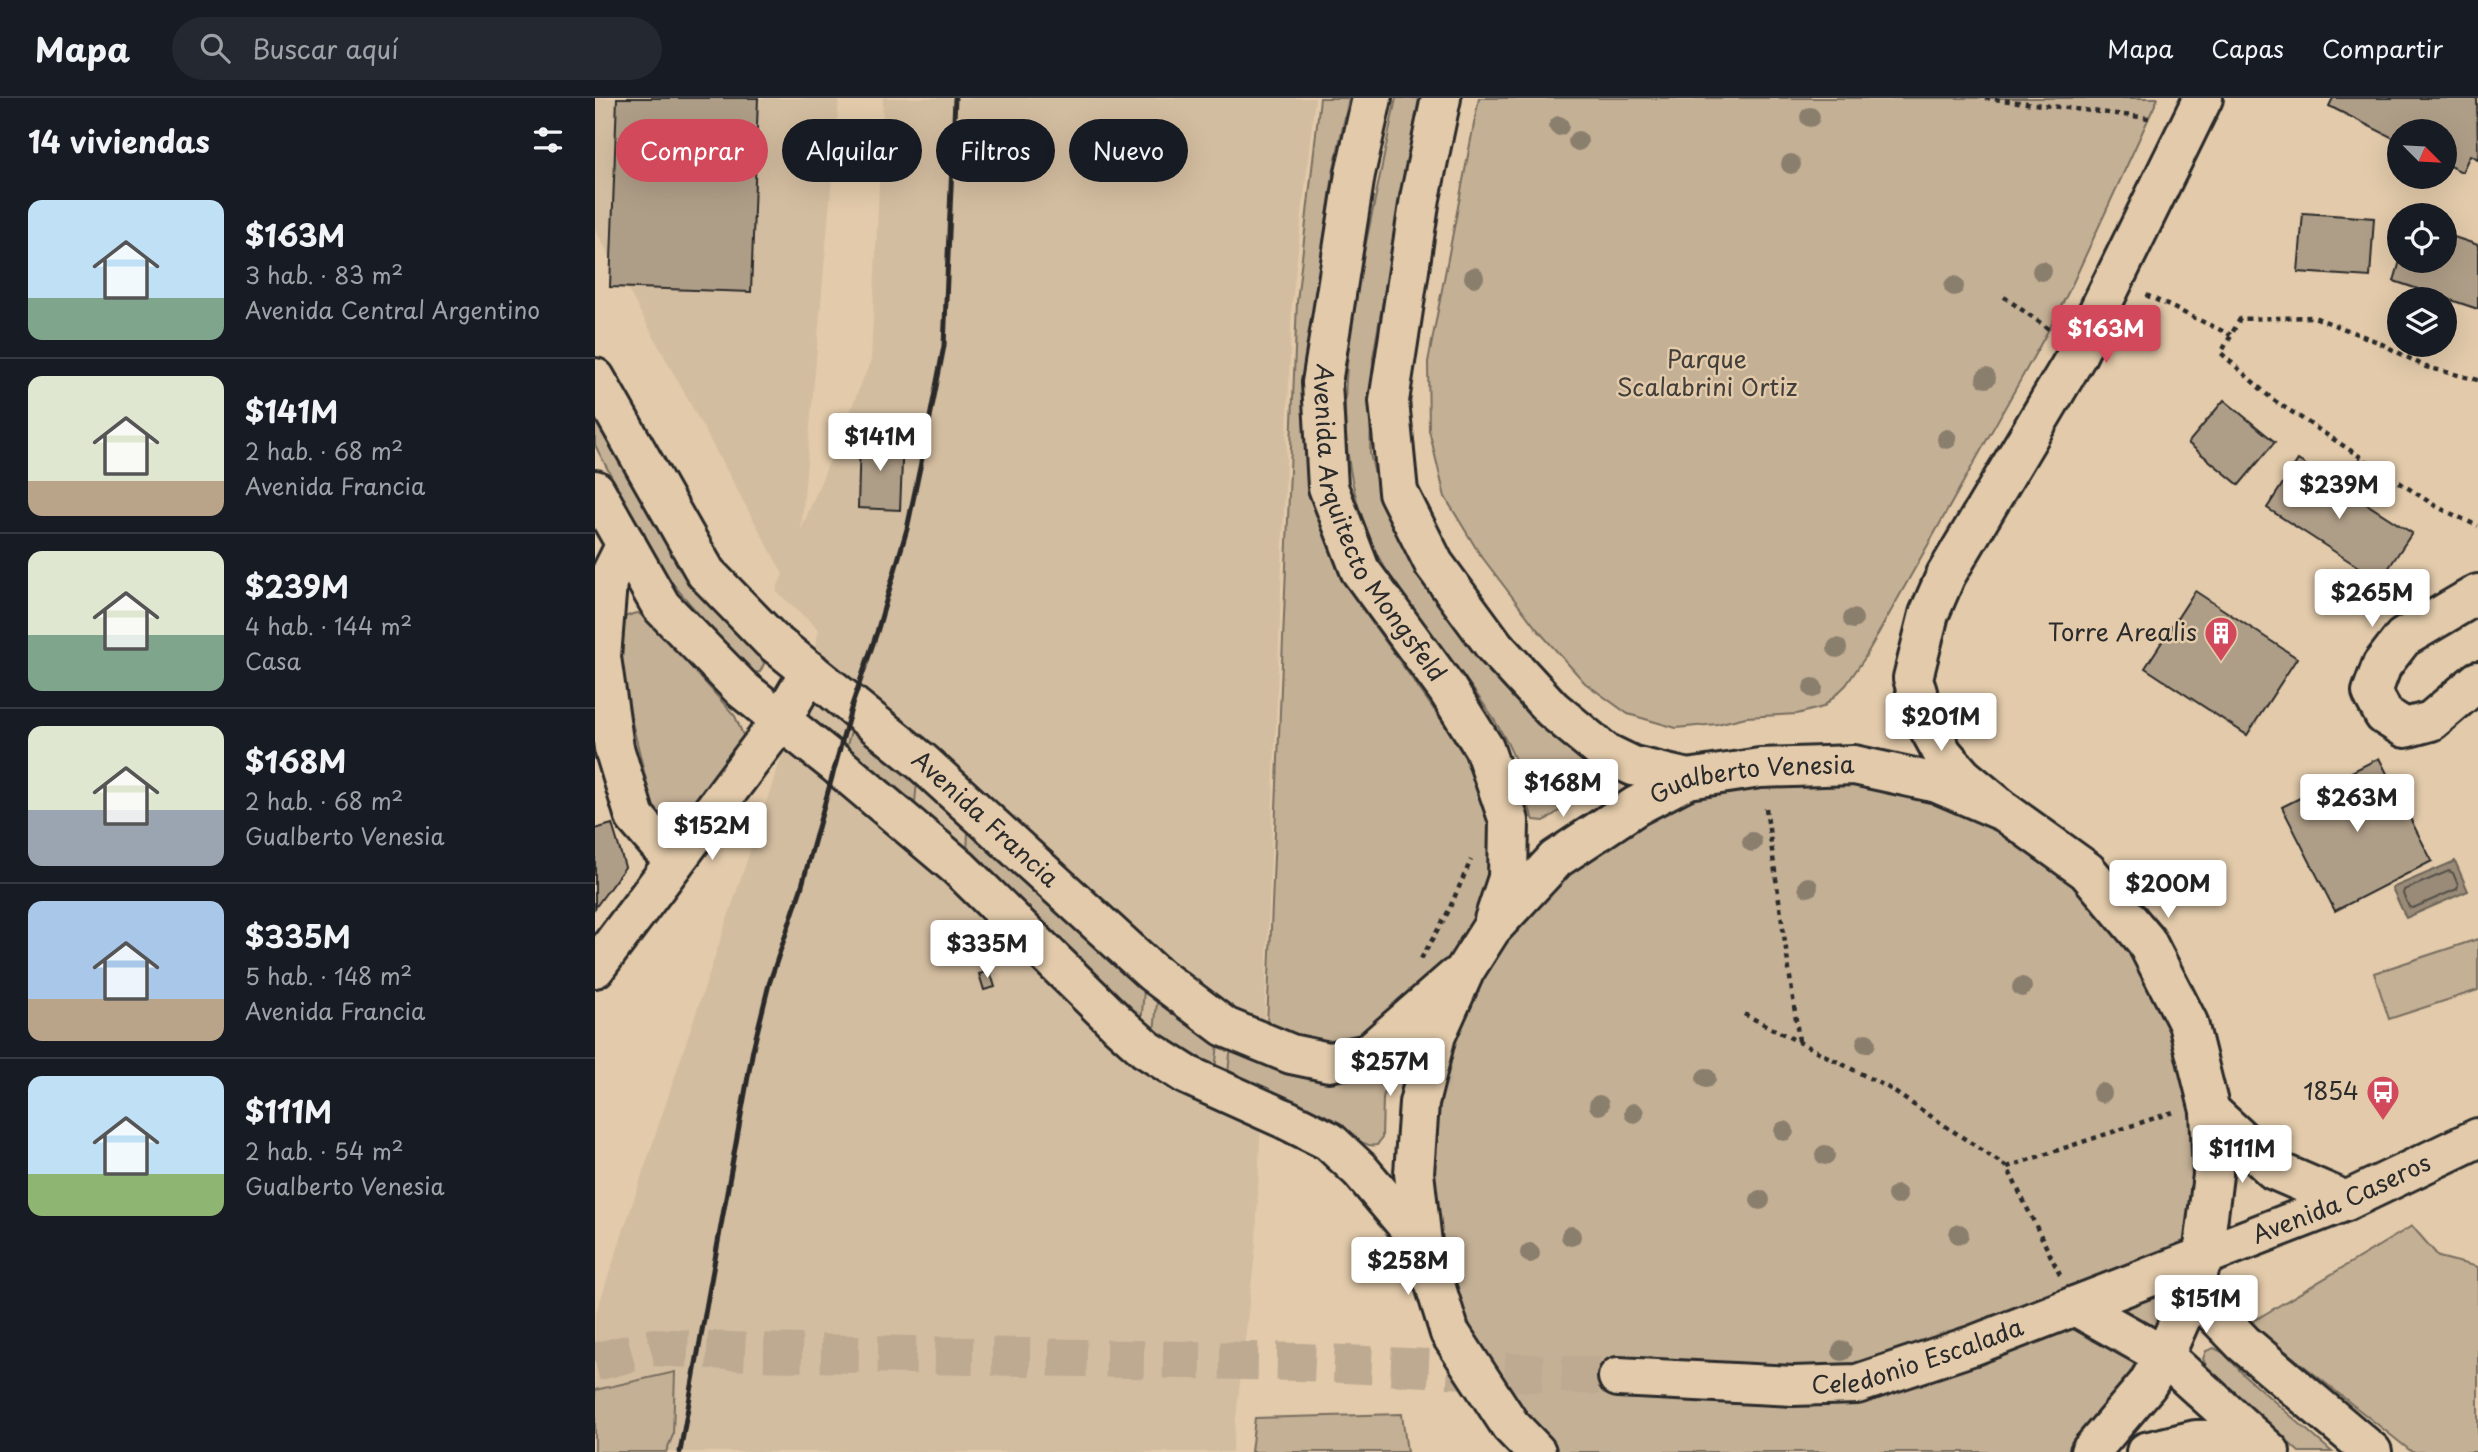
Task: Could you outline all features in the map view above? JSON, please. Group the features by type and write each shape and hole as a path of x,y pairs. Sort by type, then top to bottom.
{"main road":[{"name":"Avenida Arquitecto Mongsfeld","path":"1372,98 1355,174 1322,383 1328,487 1360,570 1447,689 1484,748 1509,821 1508,878 1491,929"},
{"name":"Avenida Arquitecto Mongsfeld","path":"1441,98 1420,198 1389,401 1398,492 1434,564 1496,647 1552,709 1604,752 1633,766 1688,779"},
{"path":"2005,812 1963,777 1943,754 1925,721 1913,678 1929,614 1936,594 2077,355 2203,98"},
{"name":"Avenida Francia","path":"595,378 706,573 771,640 945,782 1152,972 1225,1027 1291,1054 1329,1062 1368,1054 1465,970"},
{"path":"595,490 661,606 742,689 959,868 1146,1049 1187,1075 1329,1141 1360,1170 1422,1243"},
{"path":"626,544 607,582 601,657 614,748 635,817 674,862"},
{"path":"2478,594 2403,638 2382,665 2372,691 2384,715 2405,729 2431,721 2478,681"},
{"path":"595,968 782,720 810,671"},
{"name":"Gualberto Venesia","path":"1537,1452 1510,1425 1450,1333 1422,1243 1414,1173 1419,1103 1436,1035 1465,970 1491,929 1556,859 1636,806 1688,779 1760,768 1854,765 1937,783 2005,812 2087,871 2146,941 2188,1023 2209,1106 2213,1175 2198,1273 2164,1356 2147,1385 2090,1452"},
{"path":"2209,1106 2274,1170 2346,1201"},
{"name":"Avenida Caseros","path":"2198,1273 2478,1138"},
{"path":"2198,1273 2243,1343 2372,1452"},
{"name":"Celedonio Escalada","path":"1618,1377 1793,1386 1857,1384 1974,1345 2075,1306 2198,1273"},
{"path":"2075,1306 2164,1356 2205,1390 2263,1446"},
{"path":"2145,1452 2196,1440 2263,1446"}],"path":[{"path":"1985,98 2149,118"},
{"path":"2114,280 2231,335"},
{"path":"2004,297 2049,329"},
{"path":"2478,380 2426,367 2378,342 2314,317 2240,319 2221,353 2272,399 2437,507 2478,526"},
{"path":"1766,807 1799,1041"},
{"path":"1415,970 1447,914 1474,852"},
{"path":"1744,1014 1887,1087 2007,1167 2075,1306"},
{"path":"2007,1167 2209,1106"}],"shaded area":[{"path":"595,98 839,98 837,119 782,119 782,182 832,182 801,530 871,360 879,182 922,182 922,119 882,119 883,98 1315,98 1292,303 1256,1244 1232,1452 595,1452 595,1316 810,671 819,630 776,591 783,574 595,229"}],"green space":[{"path":"1320,98 1349,98 1334,168 1303,382 1309,493 1341,579 1467,756 1490,822 1489,875 1472,923 1451,957 1359,1035 1329,1042 1297,1036 1267,1025 1297,302"},
{"path":"1396,98 1419,98 1373,357 1370,454 1380,495 1399,541 1432,594 1530,717 1597,770 1601,778 1598,785 1544,821 1534,820 1532,816 1518,768 1493,718 1379,558 1363,520 1352,481 1346,442 1347,363 1358,283"},
{"name":"Parque Scalabrini Ortiz","path":"1479,98 2158,98 2049,329 1864,659 1846,685 1823,707 1797,714 1746,717 1717,724 1676,728 1628,714 1585,683 1536,628 1479,553 1445,497 1429,430 1428,362"},
{"path":"595,405 761,652 764,664 760,672 749,673 666,576 595,445"},
{"path":"638,613 652,623 735,716 743,735 742,745 683,825 672,827 654,813 612,639 620,621"},
{"path":"852,728 917,781 915,803 850,749 847,745"},
{"path":"1688,779 1937,783 2087,871 2188,1023 2203,1256 2090,1452 1536,1452 1450,1333 1419,1103 1491,929"},
{"path":"968,831 973,831 1140,983 1144,990 1141,1025 967,854"},
{"path":"2478,939 2478,990 2389,1019 2374,973"},
{"path":"1157,1003 1162,1003 1199,1033 1218,1044 1215,1070 1154,1032"},
{"path":"1232,1051 1275,1066 1379,1066 1386,1069 1389,1075 1383,1098 1382,1138 1377,1145 1367,1144 1312,1111 1228,1074"},
{"path":"2412,1226 2439,1257 2478,1267 2478,1452 2412,1452 2250,1323"},
{"path":"2214,1348 2224,1353 2244,1375 2332,1452 2299,1452 2208,1370 2203,1359 2206,1351"},
{"path":"675,1372 673,1435 666,1452 595,1452 595,1390"},
{"path":"1402,1414 1407,1452 1251,1452 1255,1418"}],"water":[{"path":"2455,861 2468,891 2406,918 2392,888"}],"building":[{"path":"617,98 758,98 757,119 616,119"},
{"path":"2333,98 2477,98 2478,159 2470,155 2462,172 2457,170 2457,119 2387,119 2387,135 2329,106"},
{"path":"616,125 616,182 755,182 751,292 610,287"},
{"path":"2303,213 2374,218 2370,277 2298,272"},
{"path":"2457,238 2478,245 2478,309 2457,302 2457,287 2412,287 2394,281 2396,273 2457,273"},
{"path":"2224,400 2275,442 2239,485 2188,443"},
{"path":"860,437 903,439 900,510 858,508"},
{"path":"2298,460 2412,533 2380,581 2267,508"},
{"name":"Torre Arealis","path":"2195,591 2297,658 2247,735 2145,668"},
{"path":"2379,758 2432,861 2335,911 2282,807"},
{"path":"612,824 625,867 595,908 595,829"},
{"path":"990,971 995,987 984,990 979,974"}],"tunnel":[{"path":"595,1362 654,1347 750,1352 1302,1362 1618,1377"}],"railway":[{"path":"680,1452 753,1049 769,984 801,889 852,705 907,529 922,458 944,346 955,98"}],"place":[{"name":"Torre Arealis","path":"2221,663"},
{"name":"1854","path":"2383,1122"}]}
